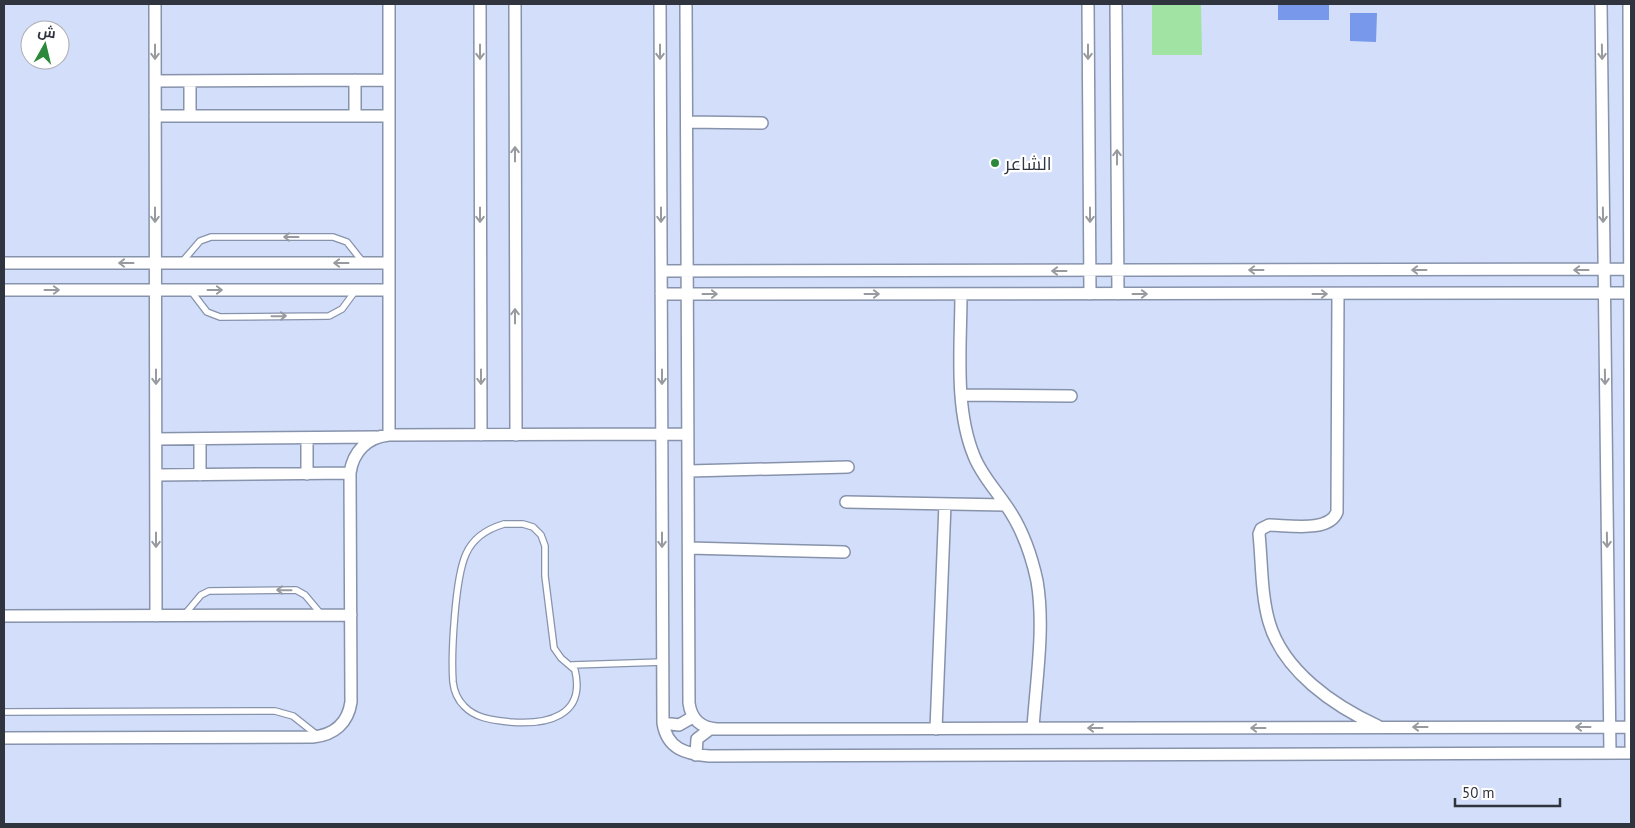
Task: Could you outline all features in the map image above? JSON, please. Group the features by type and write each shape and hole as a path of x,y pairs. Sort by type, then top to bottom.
{"street":[{"path":"155,4 156,616"},
{"path":"389,4 389,435"},
{"path":"480,4 481,435"},
{"path":"515,4 516,435"},
{"path":"660,4 663,723 671,744 687,754 696,755 1631,753"},
{"path":"686,4 690,703 693,717 698,722 710,729 1631,727"},
{"path":"1088,4 1090,294"},
{"path":"1116,4 1118,294"},
{"path":"1601,4 1610,753"},
{"path":"1629,4 1631,746"},
{"path":"355,80 355,116"},
{"path":"155,81 389,80"},
{"path":"190,81 190,116"},
{"path":"155,116 389,116"},
{"path":"687,122 762,123"},
{"path":"4,263 389,263"},
{"path":"661,272 1630,269"},
{"path":"4,290 389,290"},
{"path":"661,294 1630,293"},
{"path":"960,294 962,395 965,428 975,459 1006,505 1027,547 1039,595 1033,728"},
{"path":"1338,294 1337,512 1332,520 1323,525 1269,525 1261,529 1259,534 1264,596 1268,621 1277,644 1302,673 1339,704 1381,727"},
{"path":"962,395 1071,396"},
{"path":"156,439 377,437 389,435 688,434"},
{"path":"4,738 319,737 339,728 350,709 351,465 358,451 370,440 377,437"},
{"path":"307,438 307,474"},
{"path":"200,439 200,475"},
{"path":"688,472 848,467"},
{"path":"156,475 350,474"},
{"path":"846,502 1006,505"},
{"path":"936,729 946,504"},
{"path":"689,548 844,552"},
{"path":"4,616 351,616"},
{"path":"663,723 679,726 693,717"},
{"path":"696,755 697,739 710,729"}],"lane":[{"path":"181,263 205,238 314,237 343,239 363,263"},
{"path":"189,290 211,315 230,317 329,316 342,309 357,290"},
{"path":"572,665 577,678 576,694 569,708 549,721 522,723 480,717 465,707 459,700 453,683 453,672 460,577 471,545 486,531 504,524 514,523 533,526 542,534 545,546 545,576 554,648 562,658 572,665 663,662"},
{"path":"184,616 201,595 209,591 290,590 305,595 322,616"},
{"path":"4,712 275,711 293,716 319,737"}],"green space":[{"path":"1152,4 1201,4 1202,55 1152,55"}],"water":[{"path":"1278,4 1329,4 1329,20 1278,20"},
{"path":"1350,13 1377,13 1376,42 1350,41"}],"place":[{"name":"الشاعر","path":"995,163"}]}
